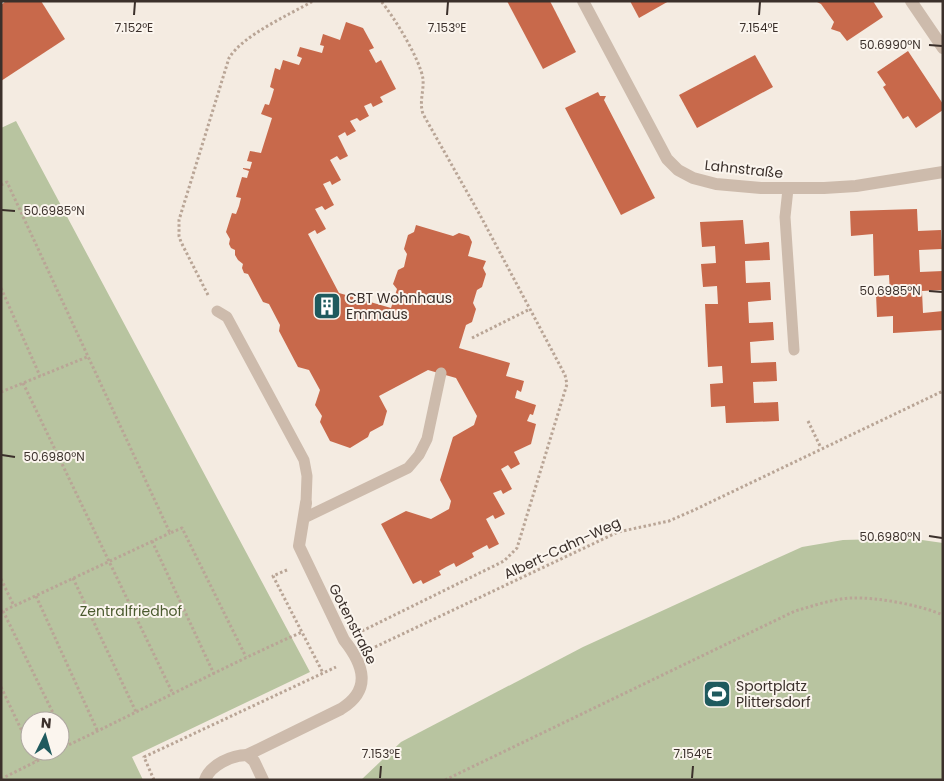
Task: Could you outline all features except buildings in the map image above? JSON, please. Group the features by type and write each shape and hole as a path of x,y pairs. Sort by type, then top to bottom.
{"street":[{"name":"Lahnstraße","path":"583,1 655,139 667,158 678,170 693,178 716,184 788,189 856,186 943,172"},
{"path":"911,1 943,48"},
{"name":"Gotenstraße","path":"205,780 206,774 230,758 247,755 351,703 362,684 362,674 356,657 344,640 299,546 306,503"},
{"path":"247,755 254,761 263,780"}],"lane":[{"path":"788,189 785,218 794,350"},
{"path":"217,311 226,317 304,460 308,490 306,503"},
{"path":"304,518 408,468 419,455 427,439 441,373"}],"path":[{"path":"217,311 184,250 179,236 179,228 185,200 225,70 233,51 245,40 314,1"},
{"path":"344,640 504,561 517,548 567,384 565,375 480,215 423,114 421,100 423,86 420,70 394,20 381,1"},
{"path":"1,185 7,182 170,533"},
{"path":"1,288 40,376"},
{"path":"472,338 530,309"},
{"path":"2,391 88,357"},
{"path":"23,383 173,694"},
{"name":"Albert-Cahn-Weg","path":"154,780 144,758 618,532 669,521 943,391"},
{"path":"808,421 821,448"},
{"path":"52,711 2,611 182,528 246,657"},
{"path":"152,541 214,674"},
{"path":"305,560 273,576 323,673"},
{"path":"73,578 136,712"},
{"path":"1,579 14,606"},
{"path":"36,596 98,732"},
{"path":"445,780 795,611 823,602 852,598 909,604 943,615"},
{"path":"70,744 98,732 246,657 302,632"},
{"path":"1,687 20,727"},
{"path":"1,779 36,761"}],"green space":[{"name":"Zentralfriedhof","path":"16,121 310,672 132,757 143,780 1,780 1,128"},
{"name":"Sportplatz Plittersdorf","path":"915,539 943,543 943,780 361,780 401,742 583,647 802,547 843,540"}],"place":[{"name":"CBT Wohnhaus Emmaus","path":"327,306"},
{"name":"Sportplatz Plittersdorf","path":"717,694"}]}
